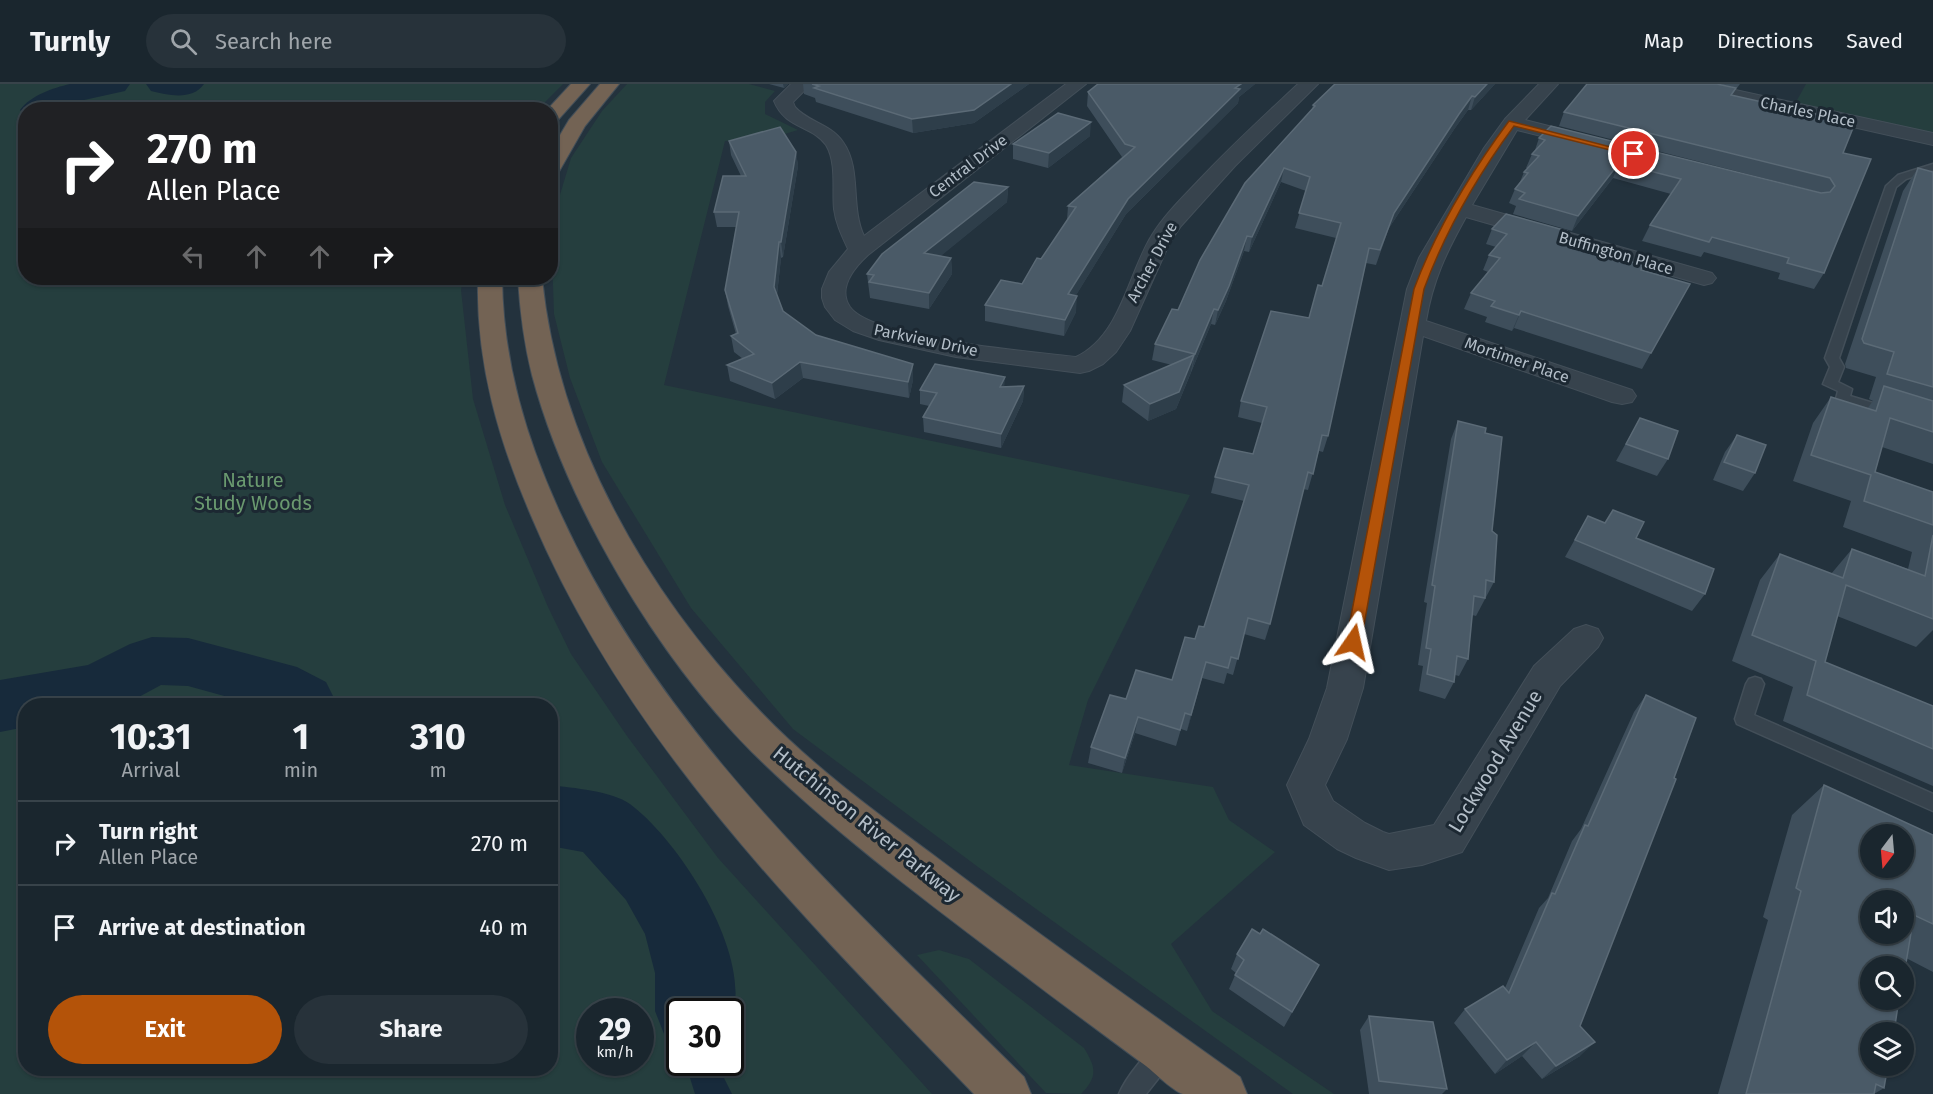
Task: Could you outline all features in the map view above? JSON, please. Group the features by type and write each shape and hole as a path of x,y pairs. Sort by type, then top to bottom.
{"highway":[{"path":"558,108 581,84"},
{"path":"558,157 576,124 610,84"},
{"path":"490,285 498,376 521,457 562,553 623,662 681,744 754,832 1007,1094"},
{"name":"Hutchinson River Parkway","path":"531,285 538,349 552,399 570,447 597,506 638,580 695,661 762,736 854,819 1068,982 1222,1094"}],"street":[{"path":"802,84 783,100 784,106 802,122 833,140 839,152 846,217 860,250"},
{"name":"Central Drive","path":"860,250 1077,84"},
{"name":"Archer Drive","path":"1042,361 1080,365 1090,362 1101,354 1121,324 1159,242 1172,221 1242,146 1310,84"},
{"name":"Lockwood Avenue","path":"1549,84 1512,123 1494,148 1431,258 1419,289 1345,688 1328,739 1306,785 1318,813 1351,836 1389,852 1422,847 1448,839 1547,676 1586,638"},
{"name":"Charles Place","path":"1683,84 1787,98 1933,139"},
{"path":"1512,123 1605,146"},
{"name":"Buffington Place","path":"1459,208 1704,278"},
{"name":"Parkview Drive","path":"860,250 839,273 833,295 837,306 845,316 884,333 941,346 1042,361"},
{"name":"Mortimer Place","path":"1412,324 1622,396"}],"lane":[{"path":"1836,423 1845,389 1830,384 1837,367 1832,358 1892,186 1902,177 1933,167"},
{"path":"1844,398 1899,415"},
{"path":"1755,684 1744,719 1933,803"},
{"path":"1131,1094 1165,1052"}],"green space":[{"name":"Nature Study Woods","path":"0,84 563,84 545,102 18,102 18,285 462,285 473,399 505,505 548,607 571,654 627,736 718,858 932,1094 0,1094"},
{"path":"627,84 749,84 775,91 765,102 765,114 798,130 778,136 725,141 664,385 1190,495 1088,700 1069,765 1213,787 1229,820 1275,852 1171,944 1212,1011 1334,1094 1293,1094 978,867 793,729 691,608 602,462 570,378 554,314 553,285 558,285 558,202 571,158 602,111"},
{"path":"1806,84 1933,84 1933,133 1799,104 1796,102"},
{"path":"939,950 969,959 1084,1048 1093,1067 1093,1077 1087,1088 1081,1094 1046,1093 917,955"}],"water":[{"path":"700,967 704,998 689,998 691,982"},
{"path":"689,1076 723,1076 732,1094 695,1094"}],"building":[{"path":"812,84 1011,84 974,110 912,119 814,88 819,86"},
{"path":"1098,84 1241,84 1235,88 1240,89 1128,199 1068,294 1077,296 1065,320 985,305 1001,280 1022,284 1037,258 1041,259 1076,207 1068,206 1135,147 1125,144 1088,92"},
{"path":"1335,84 1487,84 1475,97 1472,96 1459,114 1394,213 1380,250 1369,248 1328,436 1322,435 1313,474 1308,472 1270,624 1248,618 1238,659 1231,657 1228,668 1206,662 1191,715 1185,713 1180,730 1138,717 1125,758 1091,747 1110,695 1126,699 1136,670 1172,680 1185,637 1195,639 1199,626 1204,627 1249,485 1215,477 1224,448 1253,454 1267,407 1241,401 1271,311 1309,318 1318,285 1322,286 1341,223 1299,213 1310,177 1284,168 1252,237 1247,236 1229,286 1218,310 1214,309 1195,354 1155,344 1172,309 1178,310 1200,260 1245,183 1315,106 1313,105"},
{"path":"1587,84 1717,84 1736,88 1731,95 1855,123 1843,153 1871,159 1824,273 1787,263 1789,258 1712,237 1709,242 1650,225 1681,179 1619,163 1578,216 1519,199 1525,193 1515,189 1528,173 1524,172 1539,156 1532,154 1545,140 1539,138 1551,126 1821,193 1830,192 1835,186 1830,178 1564,112"},
{"path":"1058,113 1091,122 1049,153 1013,144"},
{"path":"780,127 796,152 781,242 779,242 774,287 783,311 816,335 913,364 908,382 800,362 772,383 727,365 754,354 731,336 738,333 725,290 739,212 714,212 723,176 746,176 729,141"},
{"path":"1918,168 1933,172 1933,387 1887,374 1894,352 1864,343 1862,339"},
{"path":"974,182 1008,187 924,253 951,258 929,293 869,282 874,275 867,274 882,254"},
{"path":"1506,214 1567,231 1559,240 1642,265 1641,270 1690,284 1651,353 1521,311 1519,315 1491,306 1495,301 1471,293 1500,258 1489,255 1507,234 1492,229"},
{"path":"1194,355 1179,392 1150,404 1124,385"},
{"path":"935,364 1005,377 1000,387 1024,386 1001,434 923,417 937,393 920,390"},
{"path":"1884,386 1933,401 1933,432 1890,418 1875,472 1933,492 1933,525 1864,501 1871,475 1811,455 1831,397 1876,411"},
{"path":"1640,418 1678,431 1668,459 1626,444"},
{"path":"1458,421 1486,428 1485,433 1502,437 1492,531 1497,535 1494,582 1486,580 1485,598 1474,596 1468,659 1457,656 1454,682 1427,674 1431,649 1426,648 1435,586 1432,585"},
{"path":"1737,435 1766,445 1755,473 1724,462"},
{"path":"1613,510 1644,522 1636,538 1714,569 1705,594 1575,540 1588,516 1605,523"},
{"path":"1933,535 1933,619 1846,585 1825,662 1933,706 1933,749 1807,695 1816,661 1752,635 1780,554 1843,578 1852,549 1925,576"},
{"path":"1646,695 1696,718 1674,778 1676,779 1580,1026 1595,1042 1556,1066 1536,1042 1507,1060 1465,1009 1503,986 1509,993 1552,893 1555,894 1585,825 1588,826"},
{"path":"1824,785 1909,824 1860,824 1860,878 1914,878 1914,826 1933,835 1933,924 1914,915 1914,890 1860,890 1860,944 1909,944 1907,956 1860,956 1860,1010 1897,1010 1896,1022 1860,1022 1860,1076 1886,1076 1884,1088 1876,1084 1874,1094 1746,1094 1801,891 1796,888"},
{"path":"1252,929 1260,934 1263,929 1319,965 1292,1012 1235,975 1244,960 1237,954"},
{"path":"1369,1016 1433,1022 1447,1089 1379,1081"}],"waterway":[{"path":"51,102 64,95 114,84"},
{"path":"162,84 184,86 188,84"},
{"path":"44,698 100,688 152,661 188,662 240,675 275,685 299,698"},
{"path":"0,706 18,703"},
{"path":"558,816 604,825 652,876 681,925 694,973 695,998"}],"route":[{"path":"1353,642 1419,289 1431,258 1452,219 1494,148 1512,123 1634,154"}]}
